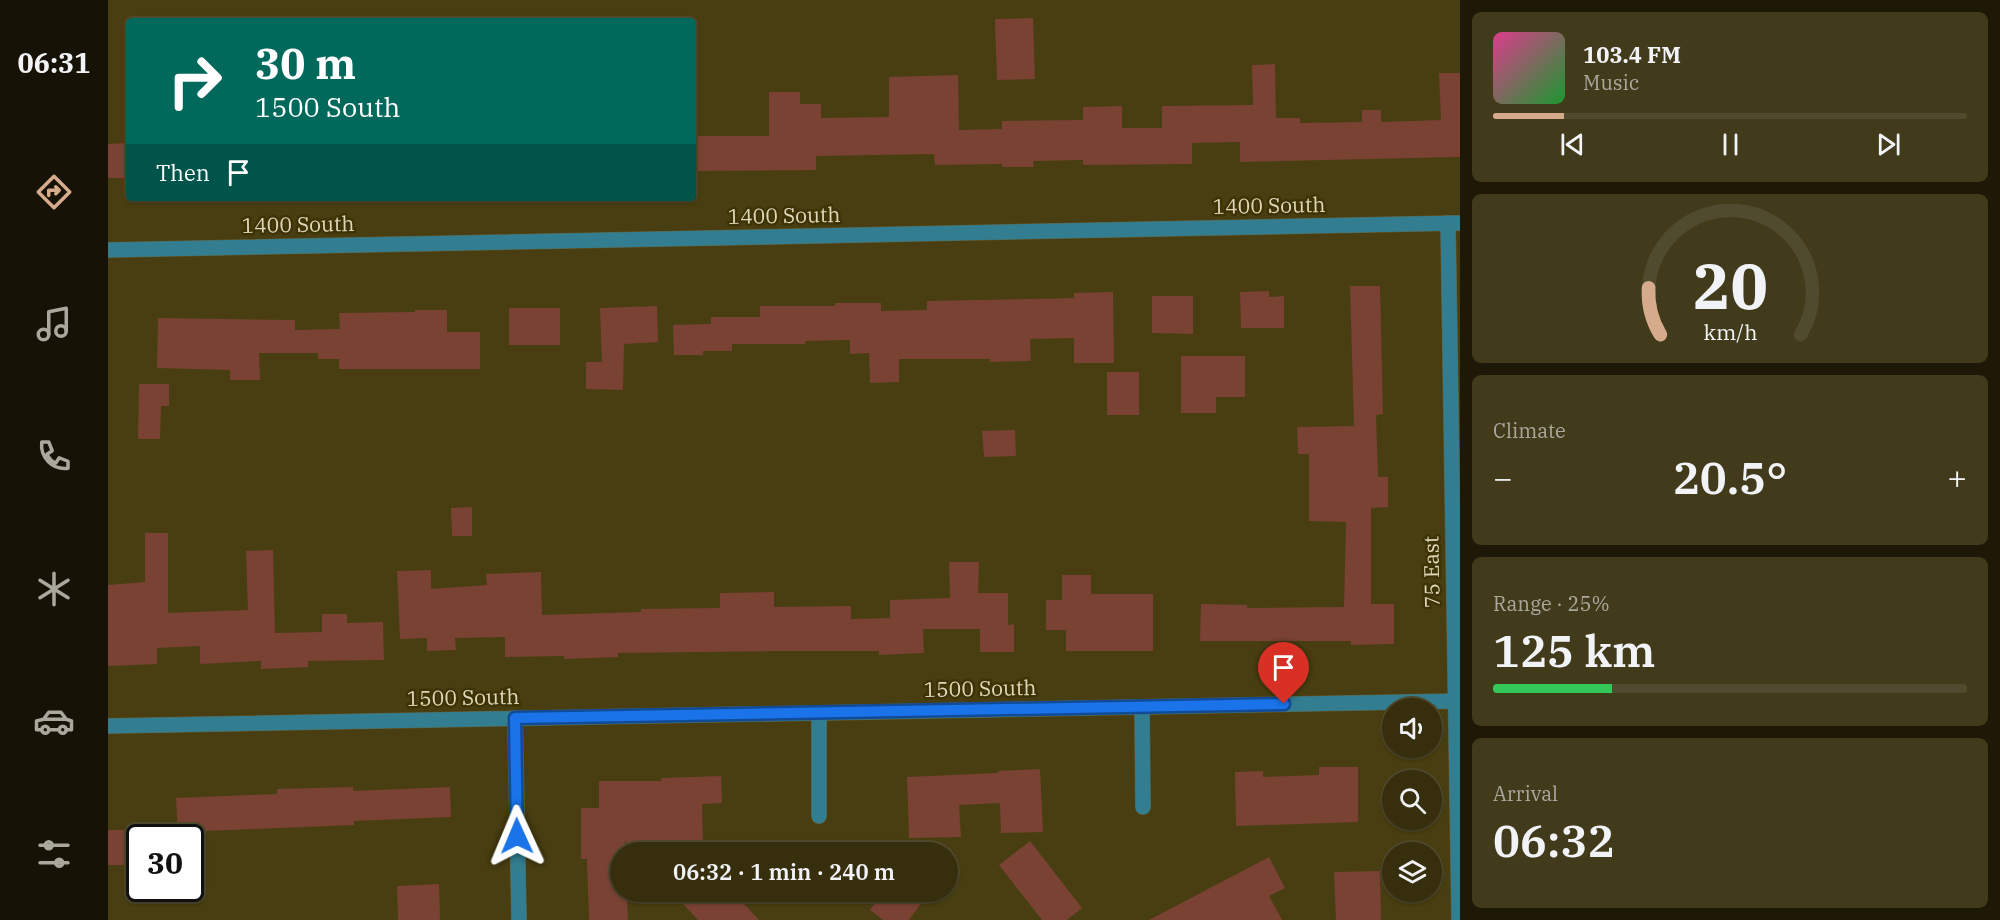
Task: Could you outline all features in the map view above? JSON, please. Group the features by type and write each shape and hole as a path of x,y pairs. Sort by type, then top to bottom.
{"street":[{"name":"1400 South","path":"108,250 1454,223"},
{"name":"75 East","path":"1454,223 1459,920"},
{"name":"1500 South","path":"108,726 1458,701"},
{"path":"1142,707 1143,807"},
{"path":"819,713 819,816"},
{"path":"515,718 519,920"}],"building":[{"path":"1033,18 1035,79 997,80 995,19"},
{"path":"1275,64 1276,118 1300,118 1300,123 1362,122 1362,110 1381,110 1381,122 1441,120 1439,73 1460,73 1460,157 1240,162 1240,142 1192,143 1192,164 1083,165 1083,160 1033,161 1034,167 1002,167 1002,164 935,165 934,154 816,156 816,170 696,171 696,136 769,136 769,92 800,92 800,104 821,104 821,118 889,117 889,77 958,75 959,130 1002,129 1002,121 1083,120 1083,107 1122,106 1122,128 1162,128 1162,106 1253,105 1252,65"},
{"path":"126,143 126,178 108,178 108,144"},
{"path":"1350,286 1380,286 1383,414 1376,415 1378,477 1388,477 1388,507 1371,508 1371,604 1394,604 1394,644 1351,645 1351,641 1200,641 1201,604 1247,605 1247,608 1344,607 1346,522 1309,521 1309,454 1298,454 1297,427 1354,426"},
{"path":"1269,291 1269,297 1284,296 1284,328 1241,328 1240,292"},
{"path":"1113,292 1114,363 1074,363 1074,338 1030,339 1031,361 899,359 899,382 870,383 869,353 850,354 850,340 805,341 805,344 732,344 732,351 703,351 703,355 674,355 673,325 711,324 711,317 760,317 760,306 835,306 835,303 881,303 881,311 927,310 927,301 1074,298 1074,293"},
{"path":"1152,296 1193,296 1193,334 1152,333"},
{"path":"657,306 658,342 624,344 623,390 586,389 586,362 602,362 600,308"},
{"path":"509,308 560,308 560,345 509,345"},
{"path":"415,310 447,310 447,332 480,332 480,369 339,369 339,359 318,359 318,353 259,353 260,380 230,380 230,370 157,368 158,318 295,320 295,330 340,329 339,313 415,312"},
{"path":"1181,356 1245,356 1245,397 1216,397 1216,413 1181,413"},
{"path":"1107,372 1139,372 1139,415 1107,415"},
{"path":"139,384 169,384 169,406 161,406 160,439 138,439"},
{"path":"1015,430 1016,456 984,457 982,431"},
{"path":"472,507 472,536 452,536 451,508"},
{"path":"145,533 168,533 168,613 248,610 246,551 273,550 275,633 322,632 322,614 347,614 347,623 383,622 384,660 308,661 308,667 261,669 261,661 200,664 200,646 157,648 157,664 108,666 108,585 145,582"},
{"path":"949,562 979,562 978,593 1008,593 1008,625 1014,624 1014,652 980,652 980,629 923,629 924,653 879,655 879,651 774,651 618,653 618,657 564,659 564,656 505,657 505,637 455,638 456,650 427,651 427,638 400,639 397,571 431,570 431,589 487,585 486,574 541,572 542,615 641,612 641,609 720,608 720,593 774,592 774,607 851,606 851,619 890,618 890,600 950,598"},
{"path":"1062,575 1091,575 1091,594 1153,594 1153,651 1066,651 1066,630 1046,630 1046,600 1062,600"},
{"path":"1319,767 1358,767 1358,822 1236,826 1235,772 1263,771 1263,777 1319,775"},
{"path":"1040,769 1043,832 1001,833 1000,803 959,805 961,837 909,838 907,777"},
{"path":"721,776 722,803 702,804 703,842 610,842 610,902 627,902 628,920 589,920 587,859 581,859 581,808 599,808 599,781 662,781 661,778"},
{"path":"353,787 353,791 450,787 451,817 354,821 354,825 204,831 204,824 178,824 176,798 277,794 277,789"},
{"path":"108,830 126,830 126,865 108,865"},
{"path":"1030,841 1082,908 1067,920 1042,920 999,865"},
{"path":"1269,857 1285,888 1269,896 1282,920 1149,920"},
{"path":"1380,871 1381,920 1336,920 1334,872"},
{"path":"439,884 440,920 398,920 397,886"},
{"path":"681,902 742,902 759,920 698,920"},
{"path":"876,902 922,902 909,920 883,920 870,910"}],"route":[{"path":"517,836 515,718 1284,704"}]}
